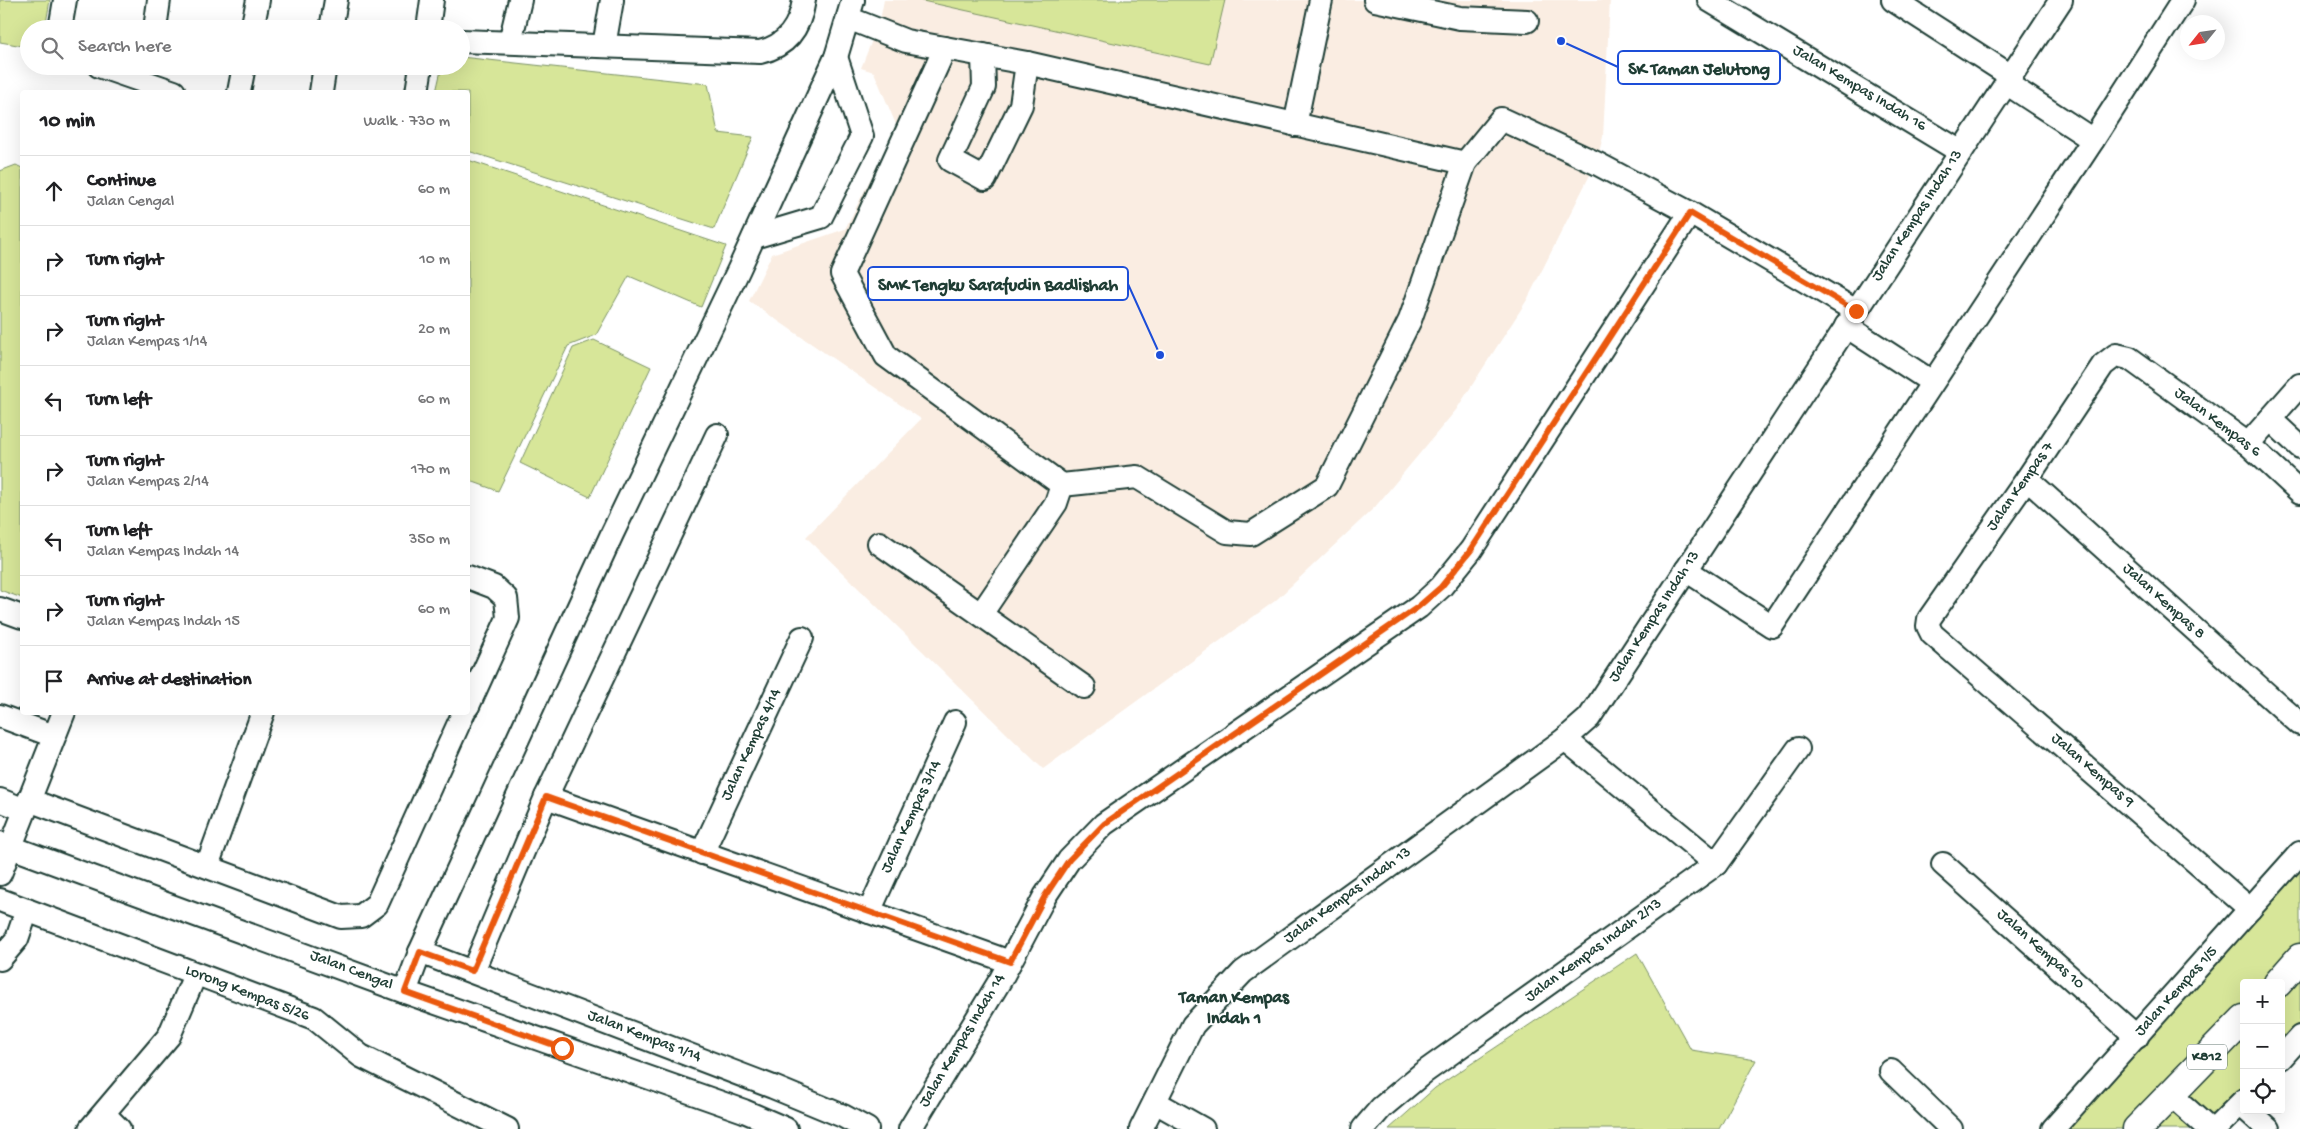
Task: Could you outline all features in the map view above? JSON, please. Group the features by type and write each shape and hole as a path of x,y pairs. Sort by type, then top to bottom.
{"main road":[{"path":"2282,979 2300,958"},
{"name":"K812","path":"2136,1129 2240,1023"}],"street":[{"path":"62,20 65,0"},
{"path":"156,20 159,0"},
{"path":"254,20 258,0"},
{"path":"333,20 336,0"},
{"path":"429,20 432,0"},
{"path":"510,42 520,0"},
{"path":"604,46 612,0"},
{"path":"470,41 760,52 772,50 785,41 795,30 801,18 804,0"},
{"path":"1295,125 1321,0"},
{"path":"1375,0 1460,18 1527,21"},
{"name":"Jalan Kempas Indah 16","path":"1709,0 1734,6 1961,152"},
{"path":"1893,0 2093,140"},
{"name":"Jalan Kempas Indah 13","path":"1141,1129 1193,1025 1243,972 1565,739 1589,718 2060,0"},
{"path":"1686,570 1772,626 2093,140 2183,0"},
{"path":"405,992 420,952 612,534 754,237 836,57 850,9 906,41 1027,63 1465,163"},
{"path":"945,48 842,274 886,356 1062,485 1137,477 1227,532 1251,534 1327,486 1410,320 1465,163 1500,119 1596,163 1690,213 1851,318 1932,382"},
{"path":"983,55 984,87 950,160 985,179 1021,106 1027,63"},
{"path":"754,237 821,217 862,136 836,57"},
{"path":"149,75 171,90"},
{"path":"239,90 242,75"},
{"path":"321,90 324,75"},
{"path":"417,90 420,75"},
{"name":"Jalan Kempas Indah 14","path":"910,1129 1010,962 1045,896 1069,860 1104,824 1418,607 1441,587 1471,550 1690,213"},
{"name":"Jalan Kempas 7","path":"1932,634 1928,626 1929,619 2027,480 2103,365 2116,355 2129,358"},
{"name":"Jalan Kempas 6","path":"2129,358 2248,444 2300,492"},
{"path":"2248,444 2300,385"},
{"path":"2270,419 2300,447"},
{"path":"472,971 546,797 717,435"},
{"name":"Jalan Kempas 8","path":"2027,480 2300,724"},
{"path":"981,614 1056,503 1062,485"},
{"path":"880,543 1084,686"},
{"path":"470,578 494,587 506,598 508,618 470,702"},
{"path":"0,609 20,616"},
{"name":"Jalan Kempas 9","path":"1932,634 2250,909"},
{"name":"Jalan Kempas 4/14","path":"702,852 802,638"},
{"path":"0,874 5,845 27,805 63,715"},
{"path":"207,866 262,715"},
{"path":"0,800 27,805 207,866 341,917 361,916 377,904 463,715"},
{"path":"0,716 54,736"},
{"name":"Jalan Kempas 3/14","path":"869,912 956,722"},
{"path":"1565,739 1716,864"},
{"name":"Jalan Kempas Indah 2/13","path":"1363,1129 1381,1108 1423,1073 1716,864 1798,748"},
{"path":"546,797 1010,962"},
{"name":"Jalan Cengal","path":"5,845 405,992 744,1111 786,1129"},
{"name":"Jalan Kempas 1/5","path":"2053,1129 2300,854"},
{"name":"Jalan Kempas 10","path":"1943,864 2136,1037"},
{"name":"Lorong Kempas 5/26","path":"0,900 195,975 314,1018 361,1056 507,1129"},
{"path":"0,958 17,939 27,910"},
{"name":"Jalan Kempas 1/14","path":"420,952 773,1087 843,1116 867,1129"},
{"path":"105,1124 169,1036 195,975"},
{"path":"2285,1054 2300,1038"},
{"path":"1891,1071 1951,1129"},
{"path":"2171,1095 2209,1129"},
{"path":"1155,1102 1203,1129"},
{"path":"2215,1129 2240,1108"},
{"path":"2253,1114 2268,1129"}],"shaded area":[{"path":"884,0 1610,0 1603,137 1596,163 1527,300 1456,410 1375,507 1275,601 1043,769 806,537 921,419 749,301 772,254 845,229 897,127 874,72 861,68 880,20"}],"green space":[{"path":"0,0 50,0 47,20 20,20 20,45 0,42"},
{"path":"918,0 1225,0 1210,64"},
{"path":"470,58 708,84 718,133 753,137 714,229 470,152 470,90 436,90 440,75 470,75"},
{"path":"470,161 726,246 701,307 629,276 596,335 568,346 498,491 470,481"},
{"path":"16,165 20,167 20,597 0,590 0,171"},
{"path":"594,340 651,367 590,497 520,463 573,348"},
{"path":"2300,853 2300,951 2275,979 2240,979 2240,1104 2215,1129 2053,1129"},
{"path":"1637,953 1691,1050 1756,1060 1719,1129 1389,1129 1435,1088"},
{"path":"2300,958 2300,1037 2285,1054 2285,979"}],"place":[{"name":"SK Taman Jelutong","path":"1561,41"},
{"name":"SMK Tengku Sarafudin Badlishah","path":"1160,355"}],"district":[{"name":"Taman Kempas Indah 1","path":"1234,1008"}],"route":[{"path":"562,1048 405,992 420,952 472,971 546,797 1010,962 1045,896 1069,860 1104,824 1418,607 1441,587 1471,550 1690,213 1856,311"}]}
